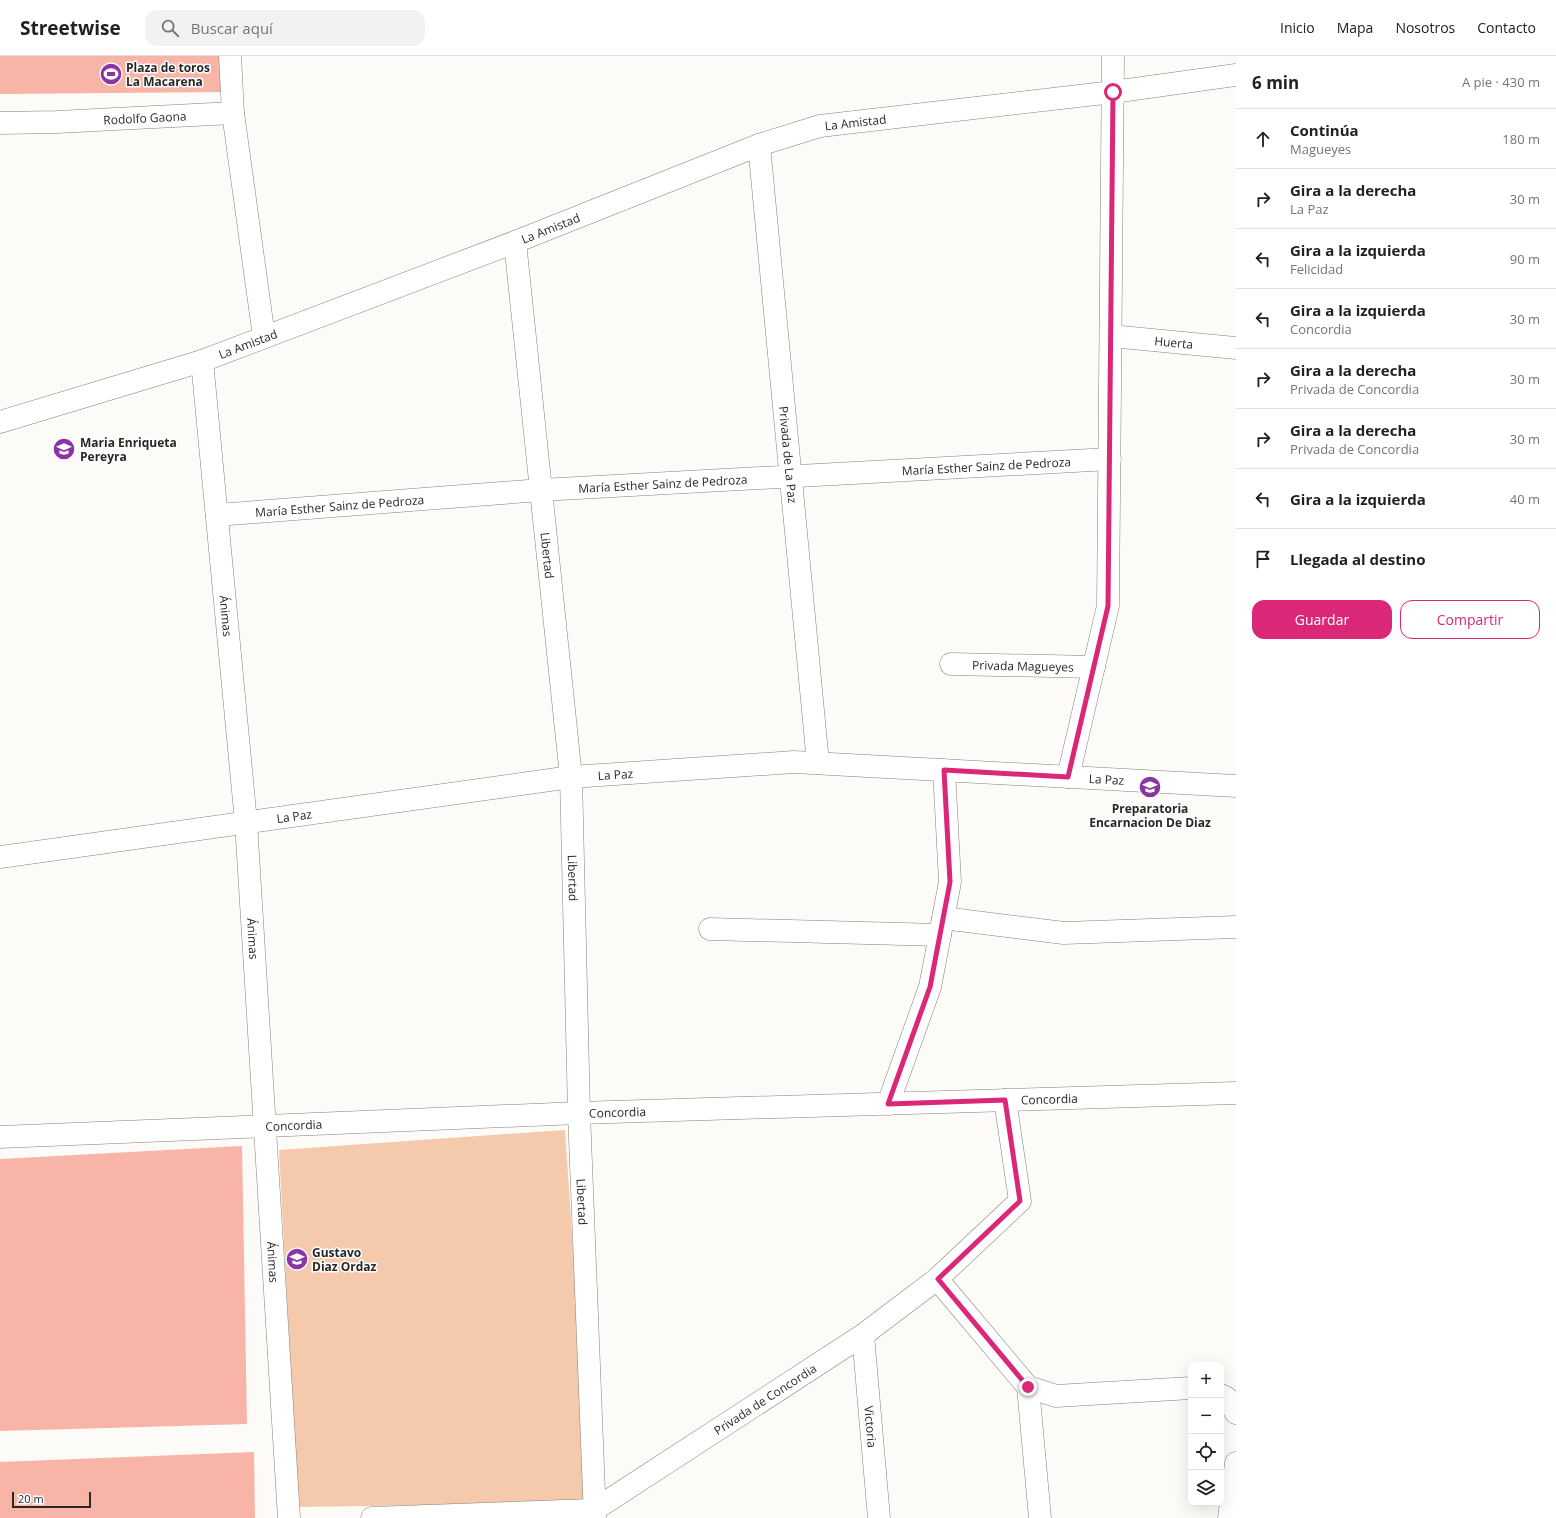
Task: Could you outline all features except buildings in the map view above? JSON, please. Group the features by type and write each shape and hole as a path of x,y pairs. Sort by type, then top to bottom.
{"street":[{"path":"230,56 233,113 264,337"},
{"path":"1068,777 1108,606 1113,56"},
{"name":"La Amistad","path":"0,422 202,361 515,242 759,145 820,126 1113,92 1236,75"},
{"name":"Rodolfo Gaona","path":"0,123 57,122 233,113"},
{"name":"Privada de La Paz","path":"759,145 818,763"},
{"name":"Libertad","path":"515,242 571,777 579,1113 594,1514"},
{"name":"Huerta","path":"1111,336 1236,348"},
{"name":"Ánimas","path":"202,361 246,822 289,1518"},
{"name":"María Esther Sainz de Pedroza","path":"217,515 541,490 1110,459"},
{"name":"Privada Magueyes","path":"951,664 1094,667"},
{"name":"La Paz","path":"0,857 571,777 794,762 1236,786"},
{"path":"888,1104 930,987 950,882 944,770"},
{"path":"710,929 942,926 1064,933 1236,927"},
{"name":"Concordia","path":"0,1137 579,1113 1236,1093"},
{"name":"Privada de Concordia","path":"594,1514 863,1335 938,1279 1020,1201 1005,1100"},
{"path":"938,1279 1028,1387 1056,1396 1188,1388"},
{"name":"Victoria","path":"863,1335 879,1518"},
{"path":"1028,1387 1040,1518"},
{"path":"1224,1396 1227,1398 1236,1413"},
{"path":"1229,1518 1236,1463"},
{"path":"372,1518 594,1514"}],"shaded area":[{"name":"Plaza de toros La Macarena","path":"0,56 220,56 223,92 0,94"},
{"path":"242,1146 247,1424 0,1431 0,1159"},
{"path":"254,1452 255,1518 0,1518 0,1462"}],"place":[{"name":"Plaza de toros La Macarena","path":"111,74"},
{"name":"Maria Enriqueta Pereyra","path":"64,449"},
{"name":"Preparatoria Encarnacion De Diaz","path":"1150,787"},
{"name":"Gustavo Diaz Ordaz","path":"297,1259"}],"route":[{"path":"1028,1387 938,1279 1020,1201 1005,1100 888,1104 930,987 950,882 944,770 1068,777 1108,606 1113,92"}]}
